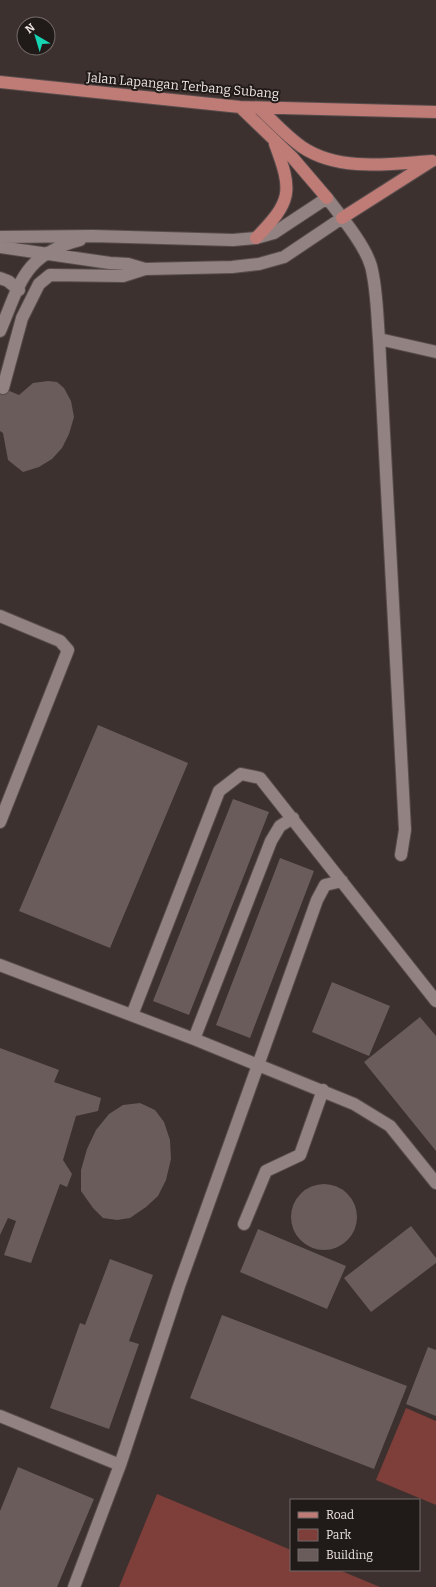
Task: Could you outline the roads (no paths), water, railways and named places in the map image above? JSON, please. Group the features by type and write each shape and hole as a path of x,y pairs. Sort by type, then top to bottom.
{"main road":[{"name":"Jalan Lapangan Terbang Subang","path":"0,82 240,107 436,112"},
{"path":"240,107 273,138 327,198"},
{"path":"259,108 303,148 334,162 387,164 434,160"},
{"path":"256,238 272,221 285,203 287,182 273,138"},
{"path":"342,218 434,160"}],"lane":[{"path":"0,237 93,236 233,240 256,238 274,233 327,198 342,218 370,264 375,288 405,830 400,855"},
{"path":"3,388 22,318 39,284 50,275 123,276 145,269 232,267 259,264 284,257 342,218"},
{"path":"0,331 23,278 32,265 45,253 69,243 93,236"},
{"path":"0,247 110,263 128,264 145,269"},
{"path":"0,278 8,281 19,290"},
{"path":"379,339 436,352"},
{"path":"0,616 60,641 68,650 0,822"},
{"path":"132,1015 219,790 241,774 260,778 436,1001"},
{"path":"194,1038 271,841 280,826 293,818"},
{"path":"74,1587 120,1465 179,1286 317,900 325,885 342,881"},
{"path":"0,965 194,1038 354,1104 390,1126 436,1183"},
{"path":"244,1224 266,1171 300,1155 323,1090"},
{"path":"0,1416 120,1465"}]}
